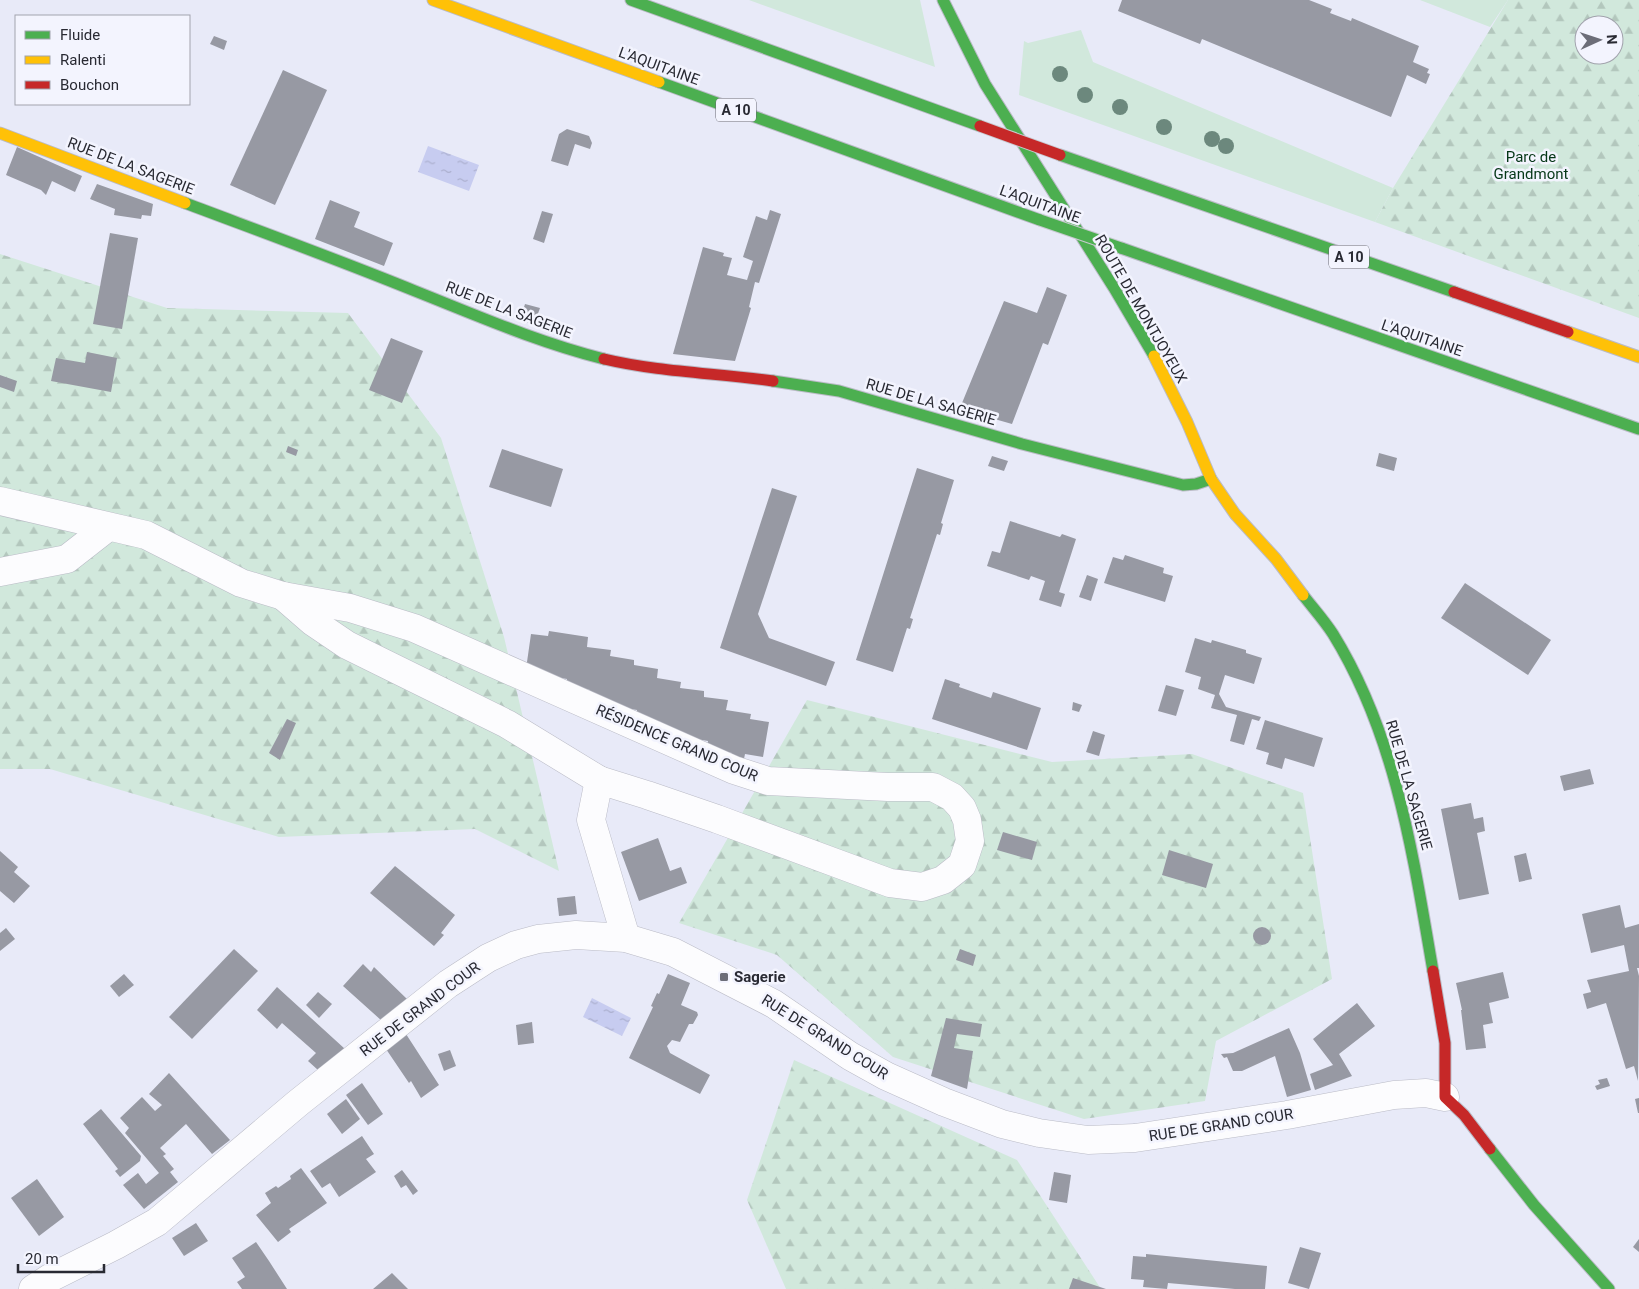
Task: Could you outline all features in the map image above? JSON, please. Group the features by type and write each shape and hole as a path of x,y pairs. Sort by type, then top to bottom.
{"main road":[{"name":"L'AQUITAINE","path":"433,0 1040,220 1639,429"},
{"name":"A 10","path":"631,0 1060,155 1639,358"},
{"name":"ROUTE DE MONTJOYEUX","path":"944,0 985,84 1109,280 1155,357 1187,422 1211,478"},
{"name":"RUE DE LA SAGERIE","path":"0,133 414,290 510,330 577,352 622,363 671,371 735,376 839,391 1022,444 1182,485 1196,484 1211,478 1234,514 1276,559 1332,633 1353,671 1373,714 1390,766 1413,853 1445,1043 1445,1098"},
{"path":"1445,1098 1464,1115 1534,1205 1609,1289"}],"street":[{"name":"RÉSIDENCE GRAND COUR","path":"0,501 146,535 241,583 283,596 350,608 414,628 734,770 768,781 933,787 952,797 962,808 967,820 970,841 962,865 943,880 922,887 890,884 699,813 599,780 508,724 347,645 313,622 283,596"},
{"path":"0,572 66,559 108,526"},
{"path":"599,780 591,820 626,938"},
{"name":"RUE DE GRAND COUR","path":"33,1289 50,1278 156,1222 362,1052 448,984 488,958 516,945 538,939 576,935 626,938 673,952 774,1004 850,1056 886,1076 944,1102 1002,1124 1039,1134 1088,1140 1134,1138 1287,1115 1394,1095 1426,1093 1445,1098"}],"green space":[{"path":"749,0 920,0 935,67"},
{"path":"1420,0 1508,0 1490,27"},
{"name":"Parc de Grandmont","path":"1508,0 1639,0 1639,318 1375,222 1393,188"},
{"path":"1081,30 1093,62 1393,188 1375,222 1019,95 1024,41 1028,43"},
{"path":"0,254 167,308 348,313 441,438 504,637 559,871 475,829 279,837 50,769 0,769"},
{"path":"807,700 1052,762 1192,754 1303,793 1332,979 1216,1041 1205,1101 1084,1119 893,1057 777,955 679,923"},
{"path":"794,1060 1017,1160 1101,1289 786,1289 747,1200"}],"water":[{"path":"428,146 479,165 469,191 418,172"},
{"path":"592,998 631,1018 622,1036 583,1017"}],"building":[{"path":"1122,0 1309,0 1332,9 1330,13 1351,21 1352,18 1419,46 1413,62 1429,69 1427,73 1430,74 1426,84 1407,75 1391,117 1202,39 1200,44 1118,11"},
{"path":"214,36 227,41 224,50 210,44"},
{"path":"283,70 327,90 275,205 230,185"},
{"path":"567,129 589,136 592,143 590,149 575,144 568,166 551,161 559,134"},
{"path":"17,147 82,176 75,192 52,181 46,195 41,190 6,175"},
{"path":"97,184 153,204 151,216 142,215 141,219 114,215 115,209 90,199"},
{"path":"330,200 360,212 354,227 393,243 384,266 315,239"},
{"path":"770,210 781,214 759,283 755,282 749,307 751,308 735,361 673,354 703,247 724,253 723,256 732,258 727,275 747,280 753,261 743,257 756,216 767,220"},
{"path":"542,211 553,214 544,243 533,239"},
{"path":"110,233 138,238 122,329 93,324"},
{"path":"1047,287 1067,295 1048,345 1043,343 1012,424 991,418 962,403 1004,301 1037,313"},
{"path":"525,304 540,308 533,324 520,320"},
{"path":"391,338 423,351 402,403 369,390"},
{"path":"87,352 117,358 111,392 51,381 56,358 85,363"},
{"path":"0,375 17,381 14,392 0,387"},
{"path":"288,446 298,450 296,456 286,452"},
{"path":"502,449 563,469 551,507 489,487"},
{"path":"1379,453 1397,458 1394,471 1376,466"},
{"path":"992,456 1008,461 1004,471 988,466"},
{"path":"917,468 954,480 941,523 943,524 940,535 937,534 910,618 913,619 910,629 907,628 893,672 856,660"},
{"path":"772,488 797,496 758,614 769,638 835,662 826,686 720,648"},
{"path":"1010,521 1060,537 1062,534 1076,539 1059,592 1065,594 1061,607 1039,600 1045,581 1031,576 1029,580 987,566 992,551 1000,553"},
{"path":"1125,555 1164,568 1163,573 1173,576 1165,602 1104,583 1113,557 1123,560"},
{"path":"1087,575 1098,579 1091,601 1079,597"},
{"path":"1465,583 1551,640 1528,675 1441,618"},
{"path":"549,631 588,637 587,647 611,650 610,656 634,660 634,665 658,669 657,678 681,682 680,688 704,691 704,697 728,700 726,710 751,714 750,719 769,722 763,757 745,754 744,759 731,757 732,753 707,749 708,741 684,737 672,732 673,728 660,726 661,722 636,718 637,710 612,706 589,694 590,690 566,686 567,679 542,675 526,669 531,634 548,636"},
{"path":"1195,638 1211,643 1212,640 1246,650 1246,653 1262,658 1254,684 1225,675 1219,694 1226,707 1261,717 1259,721 1252,719 1244,745 1230,741 1237,715 1211,708 1215,695 1198,689 1201,677 1185,672"},
{"path":"945,679 960,684 959,687 991,698 993,692 1041,708 1027,750 932,719"},
{"path":"1166,685 1184,690 1176,716 1158,711"},
{"path":"1073,702 1082,705 1079,712 1072,710"},
{"path":"287,719 296,723 280,760 269,753"},
{"path":"1265,720 1323,738 1314,767 1285,758 1282,769 1266,764 1269,753 1256,749"},
{"path":"1093,731 1105,735 1099,756 1086,752"},
{"path":"1590,769 1594,784 1564,791 1560,776"},
{"path":"1471,803 1474,819 1483,817 1485,831 1477,833 1489,894 1459,900 1441,809"},
{"path":"1003,832 1037,842 1032,860 997,850"},
{"path":"658,838 670,871 681,867 687,883 639,901 621,852"},
{"path":"1169,850 1213,864 1206,888 1162,875"},
{"path":"0,851 18,867 14,872 30,886 14,903 0,891"},
{"path":"1526,853 1532,879 1519,882 1514,856"},
{"path":"395,866 455,915 441,933 444,935 434,946 370,893"},
{"path":"575,896 577,914 559,916 557,898"},
{"path":"1620,905 1625,928 1639,924 1639,968 1637,968 1639,976 1638,1081 1634,1066 1626,1069 1606,1003 1587,1009 1583,994 1591,992 1587,980 1629,971 1624,945 1591,953 1582,914"},
{"path":"1262,927 1268,930 1271,936 1268,942 1262,945 1256,942 1253,936 1256,930"},
{"path":"6,928 15,939 0,951 0,933"},
{"path":"234,949 258,971 192,1039 169,1017"},
{"path":"960,949 976,955 973,966 956,960"},
{"path":"363,964 371,972 374,967 408,1000 382,1021 343,986"},
{"path":"1503,972 1509,998 1489,1003 1493,1023 1483,1025 1486,1048 1466,1050 1462,1010 1456,983"},
{"path":"124,974 134,985 119,997 110,986"},
{"path":"668,974 690,983 681,1005 697,1012 698,1015 693,1024 689,1024 680,1042 672,1040 667,1046 670,1053 710,1075 700,1094 629,1058 653,1007 651,1006 657,993 659,994"},
{"path":"277,987 345,1049 318,1070 308,1061 316,1053 282,1023 277,1029 257,1010"},
{"path":"318,992 332,1004 319,1018 306,1005"},
{"path":"1357,1003 1375,1026 1339,1054 1352,1076 1315,1090 1310,1074 1333,1065 1313,1039"},
{"path":"946,1018 982,1024 980,1037 957,1034 954,1048 973,1051 967,1089 931,1076"},
{"path":"532,1022 534,1043 518,1045 516,1025"},
{"path":"1289,1028 1300,1053 1311,1090 1287,1097 1275,1056 1242,1071 1233,1071 1227,1057 1224,1058 1221,1054 1233,1053"},
{"path":"406,1034 439,1085 421,1098 411,1081 409,1083 386,1049"},
{"path":"450,1050 456,1066 444,1071 438,1054"},
{"path":"169,1073 230,1140 212,1154 186,1124 160,1148 166,1154 163,1156 174,1169 170,1172 178,1182 144,1209 123,1185 138,1173 146,1184 159,1173 125,1133 129,1128 120,1118 142,1097 155,1111 162,1105 149,1094"},
{"path":"1607,1078 1610,1086 1597,1090 1595,1086 1600,1084 1598,1080"},
{"path":"362,1083 383,1114 368,1125 346,1095"},
{"path":"1639,1098 1639,1113 1638,1113 1635,1099"},
{"path":"346,1099 360,1119 342,1134 327,1114"},
{"path":"101,1109 141,1156 140,1161 120,1177 115,1171 118,1169 83,1124"},
{"path":"362,1136 374,1154 366,1159 376,1172 339,1197 330,1183 322,1188 310,1171"},
{"path":"301,1168 327,1203 289,1229 291,1232 278,1242 256,1215 271,1203 265,1193 276,1186 278,1188 291,1179 290,1176"},
{"path":"402,1170 418,1191 413,1195 406,1185 401,1188 394,1176"},
{"path":"1054,1172 1071,1175 1067,1203 1049,1200"},
{"path":"37,1179 64,1217 39,1236 11,1198"},
{"path":"196,1223 208,1241 184,1256 172,1238"},
{"path":"1639,1239 1639,1252 1633,1247"},
{"path":"256,1242 287,1289 242,1289 237,1282 245,1277 232,1258"},
{"path":"1300,1247 1321,1253 1309,1289 1288,1283"},
{"path":"1146,1254 1267,1266 1265,1289 1235,1289 1168,1283 1167,1289 1143,1287 1144,1280 1131,1279 1133,1256 1146,1257"},
{"path":"392,1273 408,1289 373,1289"},
{"path":"1073,1278 1106,1289 1069,1289"}],"traffic: fast":[{"path":"631,0 980,126"},
{"path":"943,0 985,84 1114,288 1154,356"},
{"path":"659,82 1040,220"},
{"path":"1060,155 1454,292"},
{"path":"185,203 358,268 508,328 555,345 604,359"},
{"path":"1040,220 1121,248"},
{"path":"1121,248 1639,429"},
{"path":"773,381 839,391 1022,444 1183,485 1196,484 1211,479"},
{"path":"1303,595 1333,634 1355,673 1387,755 1409,840 1433,971"},
{"path":"1490,1149 1534,1205 1609,1289"}],"traffic: slow":[{"path":"433,0 659,82"},
{"path":"0,133 185,203"},
{"path":"1568,332 1639,357"},
{"path":"1154,356 1187,422 1211,479 1235,514 1276,559 1303,595"}],"traffic: jam":[{"path":"980,126 1060,155"},
{"path":"1454,292 1568,332"},
{"path":"604,359 667,370 773,381"},
{"path":"1433,971 1445,1043 1445,1097 1464,1115 1490,1149"}],"place":[{"name":"Sagerie","path":"724,977"}]}
